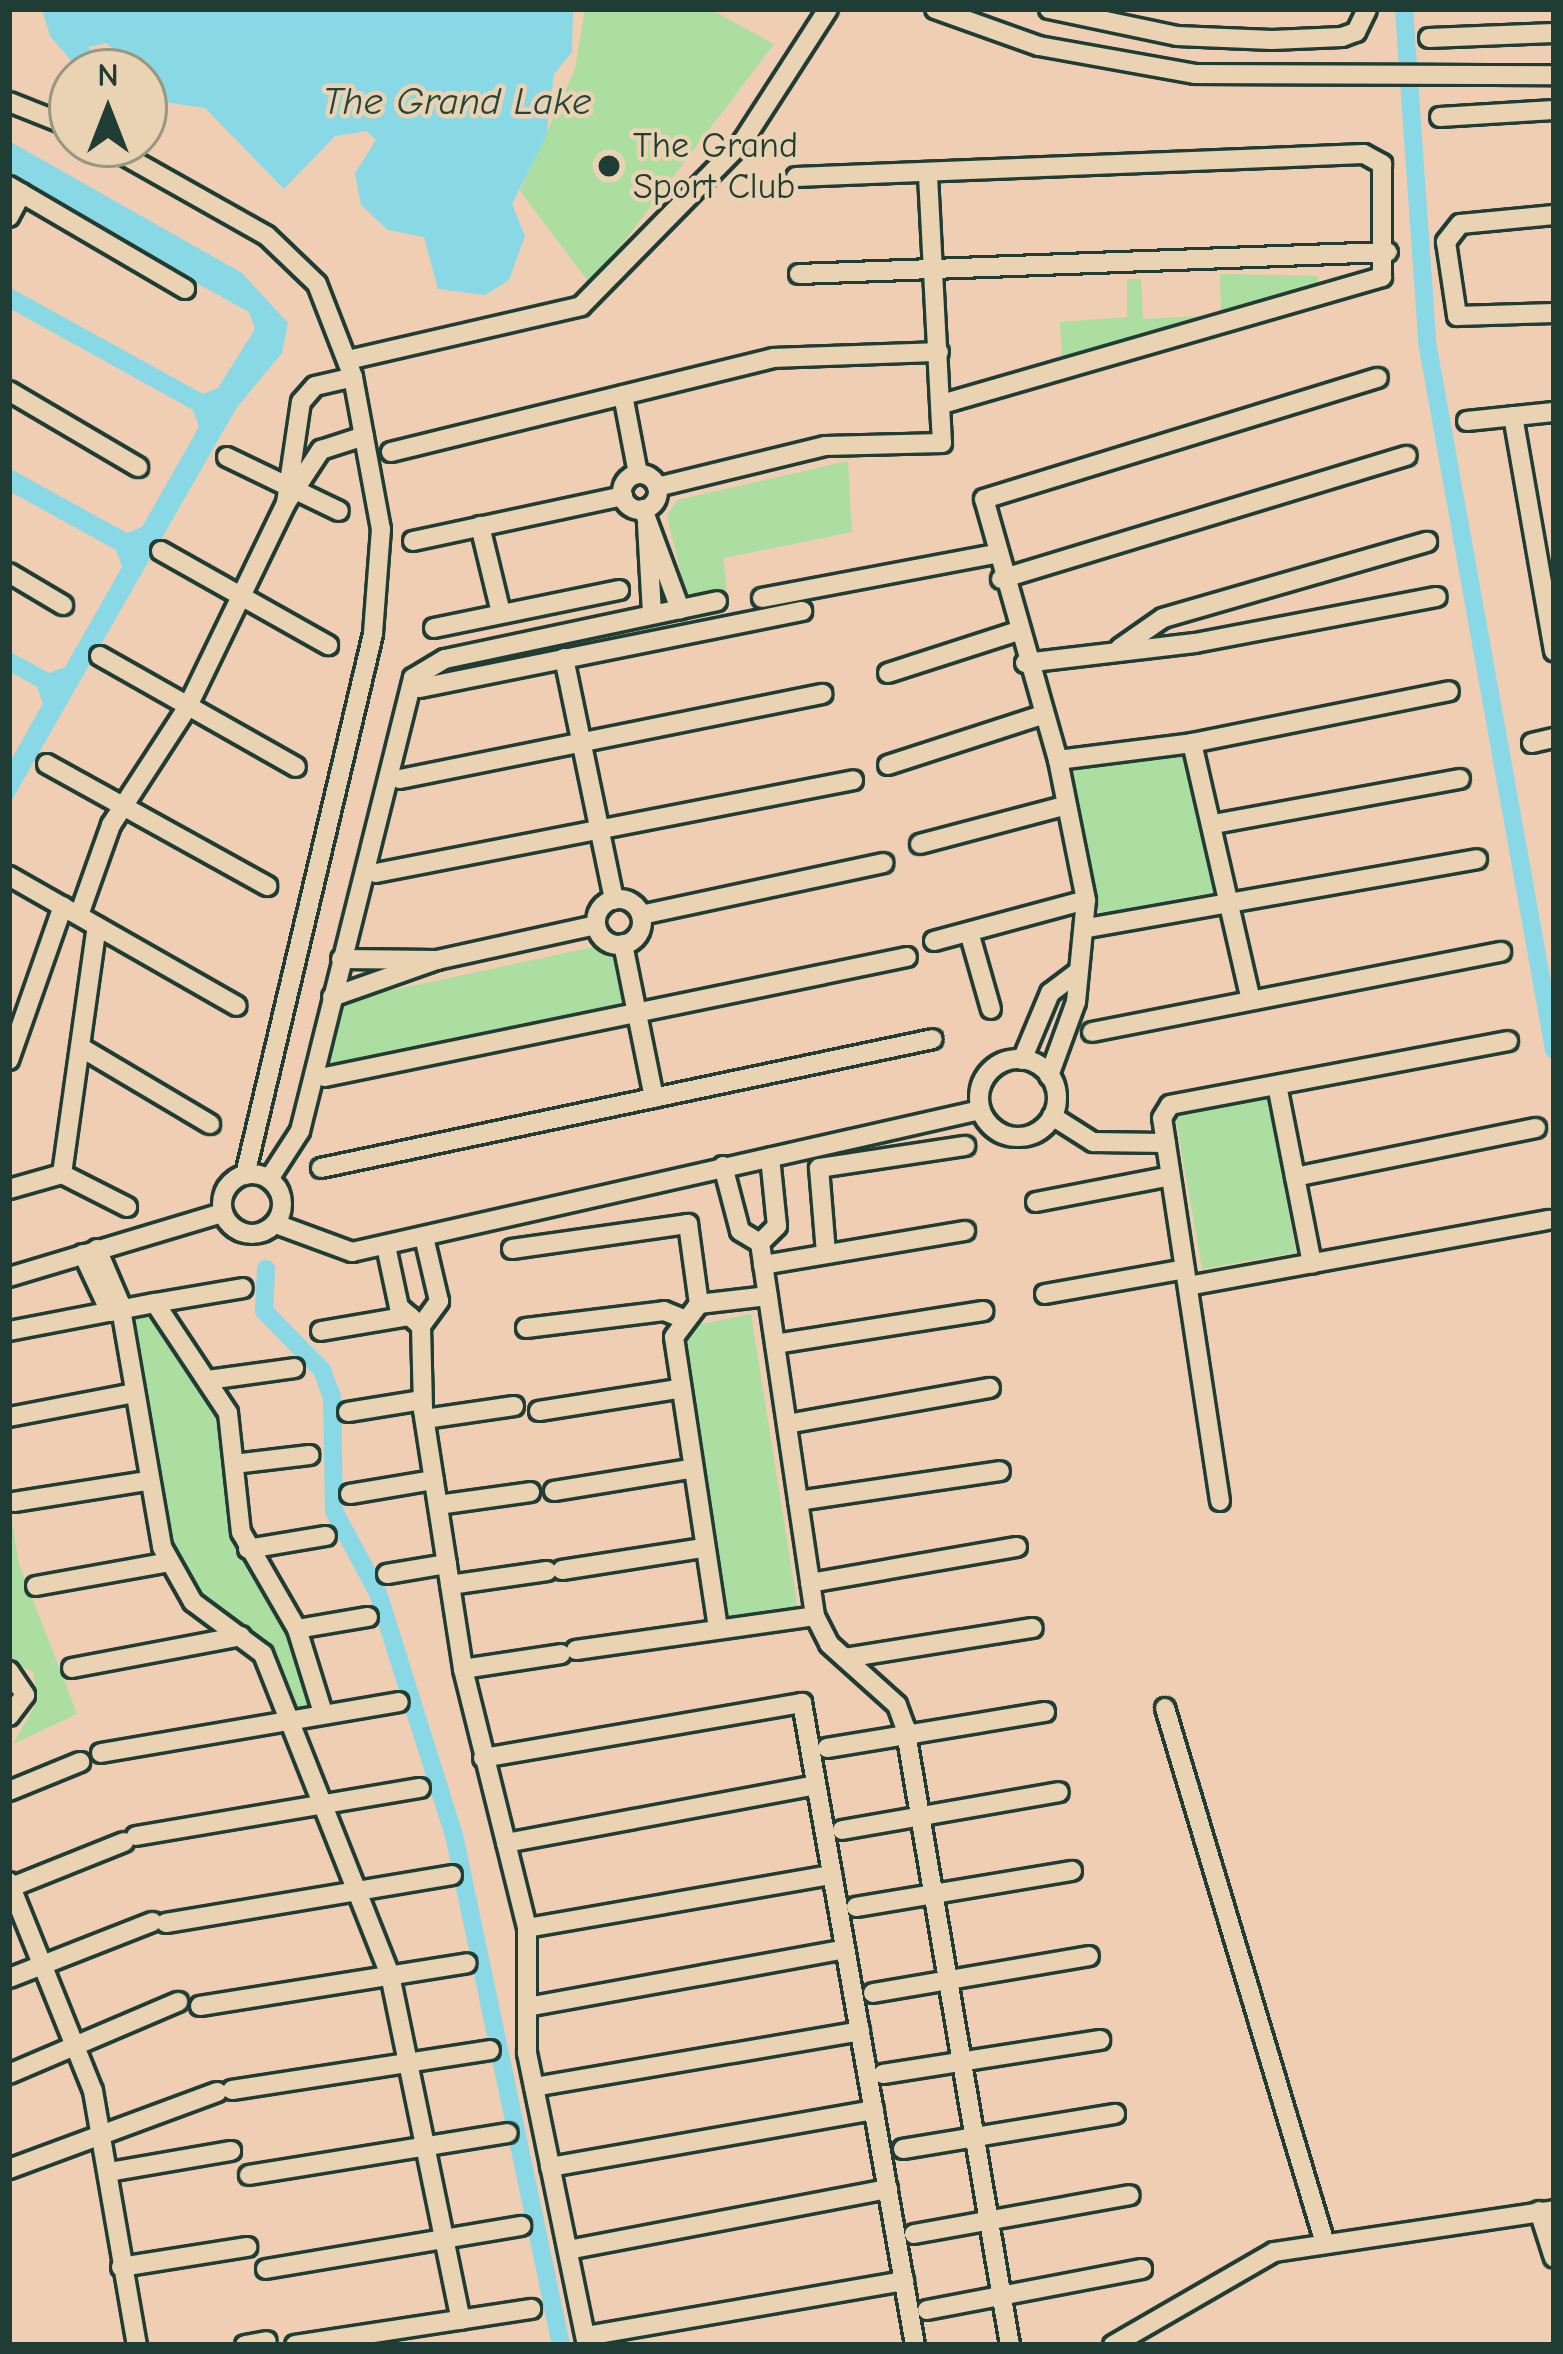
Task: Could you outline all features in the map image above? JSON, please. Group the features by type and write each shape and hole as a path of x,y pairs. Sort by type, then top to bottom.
{"street":[{"path":"935,9 1039,46 1146,68 1344,78 1554,75"},
{"path":"1049,9 1178,36 1272,40 1342,37 1356,32 1367,9"},
{"path":"288,494 301,402 315,386 350,369 581,305 742,141 825,13"},
{"path":"1429,38 1554,33"},
{"path":"9,102 48,117"},
{"path":"1439,117 1554,110"},
{"path":"796,177 1370,154 1384,171 1388,252 1376,279 942,404"},
{"path":"144,168 292,257 328,305 350,369 364,436 381,591 245,1175 224,1194 223,1213"},
{"path":"638,474 658,487 826,446 938,445 942,404 928,173"},
{"path":"9,217 16,189 185,289"},
{"path":"1554,215 1460,224 1446,242 1457,316 1554,313"},
{"path":"799,274 1388,252"},
{"path":"391,452 780,357 939,352"},
{"path":"1052,1117 1049,1076 1087,928 1086,900 1058,760 1015,632 985,500 999,491 1378,378"},
{"path":"9,392 138,467"},
{"path":"413,541 623,496 638,474 623,395"},
{"path":"1467,421 1554,412"},
{"path":"1513,416 1552,640"},
{"path":"9,1060 71,910 123,804 187,708 244,598 288,494 321,450 364,436"},
{"path":"1001,579 1407,456"},
{"path":"226,457 288,494 339,512"},
{"path":"652,614 645,516 658,487"},
{"path":"623,496 645,516 680,609"},
{"path":"480,526 501,613"},
{"path":"1120,648 1163,618 1427,542"},
{"path":"161,551 328,645"},
{"path":"762,598 994,554"},
{"path":"9,573 63,605"},
{"path":"434,628 619,590"},
{"path":"1025,663 1437,597"},
{"path":"269,1179 300,1131 419,670 717,601"},
{"path":"420,688 802,611"},
{"path":"888,673 1015,632"},
{"path":"100,656 296,767"},
{"path":"332,997 437,960 596,925 614,900 564,658"},
{"path":"1058,760 1192,743 1449,691"},
{"path":"400,779 823,694"},
{"path":"888,765 1042,715"},
{"path":"1532,743 1554,738"},
{"path":"1192,743 1250,996"},
{"path":"47,764 267,886"},
{"path":"1214,824 1460,779"},
{"path":"376,873 853,780"},
{"path":"920,844 1064,806"},
{"path":"1087,928 1477,860"},
{"path":"614,900 640,915 883,863"},
{"path":"9,876 237,1006"},
{"path":"934,941 1086,900"},
{"path":"622,944 640,930 640,915"},
{"path":"596,925 622,944 653,1098"},
{"path":"62,1174 97,926"},
{"path":"969,932 991,1009"},
{"path":"1092,1032 1250,996 1501,952"},
{"path":"325,1077 907,957"},
{"path":"341,959 437,960"},
{"path":"1052,1117 1021,1137 996,1131 980,1110 988,1073 1022,1060 1051,993 1077,973"},
{"path":"9,1006 28,1016"},
{"path":"321,1168 933,1039"},
{"path":"1220,1501 1166,1144 1170,1105 1508,1041"},
{"path":"82,1048 210,1124"},
{"path":"1022,1060 1049,1076"},
{"path":"1277,1084 1312,1264"},
{"path":"223,1213 251,1234 276,1224 327,1248 386,1246 980,1110"},
{"path":"1052,1117 1093,1142 1166,1144"},
{"path":"1295,1177 1536,1128"},
{"path":"826,1253 819,1168 965,1146"},
{"path":"760,1244 777,1226 770,1157"},
{"path":"724,1166 740,1232 760,1244 814,1616 845,1658 896,1705 906,1735 1010,2345"},
{"path":"9,1189 62,1174 127,1207"},
{"path":"245,1175 269,1179 283,1200 276,1224"},
{"path":"1036,1202 1171,1176"},
{"path":"9,1277 223,1213"},
{"path":"1045,1294 1312,1264 1550,1220"},
{"path":"512,1249 688,1224 699,1304"},
{"path":"764,1265 965,1231"},
{"path":"321,1331 415,1321 439,1301 424,1238"},
{"path":"386,1246 415,1321 423,1409 463,1669 526,1928 526,2007 534,2087 586,2341 904,2281"},
{"path":"90,1252 114,1310 146,1481 169,1562 193,1601 263,1654 327,1804 390,1975 430,2145 461,2320"},
{"path":"9,1330 243,1288"},
{"path":"718,1628 678,1389 681,1318 699,1304 768,1296"},
{"path":"155,1303 228,1413 248,1549 297,1629 322,1710"},
{"path":"526,1328 664,1311 681,1318"},
{"path":"775,1344 983,1311"},
{"path":"208,1380 294,1368"},
{"path":"787,1424 990,1388"},
{"path":"539,1411 678,1389"},
{"path":"9,1417 130,1394"},
{"path":"348,1412 514,1406"},
{"path":"234,1464 309,1455"},
{"path":"554,1491 689,1469"},
{"path":"798,1501 1000,1471"},
{"path":"350,1494 434,1480"},
{"path":"14,1502 146,1481"},
{"path":"438,1505 530,1492"},
{"path":"248,1549 326,1536"},
{"path":"451,1585 703,1547"},
{"path":"810,1582 1017,1547"},
{"path":"36,1586 169,1562"},
{"path":"387,1574 447,1564"},
{"path":"463,1669 814,1616"},
{"path":"297,1629 368,1617"},
{"path":"845,1658 1033,1628"},
{"path":"72,1668 241,1636"},
{"path":"9,1671 25,1695 9,1716"},
{"path":"101,1753 294,1721 322,1710 399,1702"},
{"path":"483,1758 802,1703 915,2345"},
{"path":"1165,1708 1324,2240"},
{"path":"827,1748 1045,1712"},
{"path":"9,1791 80,1762"},
{"path":"506,1843 817,1785"},
{"path":"137,2345 121,2266 105,2138 75,2047 10,1886 130,1839 420,1789"},
{"path":"842,1830 1060,1792"},
{"path":"856,1907 1072,1871"},
{"path":"526,1928 832,1875"},
{"path":"9,1978 159,1923 452,1876"},
{"path":"526,2007 845,1949"},
{"path":"873,1993 1089,1956"},
{"path":"200,2006 467,1964"},
{"path":"9,2074 178,2002"},
{"path":"534,2087 860,2031"},
{"path":"883,2074 1100,2040"},
{"path":"9,2169 225,2091 490,2050"},
{"path":"550,2167 874,2110"},
{"path":"903,2150 1115,2114"},
{"path":"249,2175 508,2133"},
{"path":"109,2172 231,2151"},
{"path":"568,2250 888,2189"},
{"path":"914,2234 1130,2194"},
{"path":"1113,2345 1229,2271 1324,2240 1546,2211 1554,2258"},
{"path":"266,2269 521,2226"},
{"path":"121,2266 248,2246"},
{"path":"927,2310 1142,2269"},
{"path":"295,2345 530,2309"},
{"path":"245,2345 267,2341"}],"green space":[{"name":"The Grand Sport Club","path":"585,9 710,9 774,44 591,285 520,191 575,69"},
{"path":"1220,274 1318,276 1318,289 1062,361 1060,322 1127,317 1127,279 1141,279 1143,319 1221,315"},
{"path":"848,461 852,532 723,558 727,590 686,594 667,516 677,500"},
{"path":"1187,746 1216,896 1100,919 1071,769"},
{"path":"603,945 616,955 628,1005 322,1071 337,1002"},
{"path":"1268,1095 1296,1253 1202,1269 1174,1111"},
{"path":"751,1314 798,1610 726,1619 682,1369 691,1326"},
{"path":"131,1316 154,1318 223,1422 228,1522 314,1688 305,1712 297,1714 264,1641 206,1601 175,1561"},
{"path":"9,1502 19,1564 77,1714 13,1744 38,1700 33,1672 9,1660"}],"water":[{"name":"The Grand Lake","path":"42,9 573,9 572,52 554,74 546,137 512,204 525,236 509,280 485,295 438,289 424,237 388,230 361,205 355,173 376,140 367,131 335,136 284,189 205,108 168,103 168,48 113,48 106,43 60,48 50,36"},
{"path":"9,141 48,163 48,168 57,168 242,273 288,323 282,353 237,407 9,805 9,764 43,703 37,687 9,671 9,651 49,673 65,667 122,567 116,550 9,491 9,468 127,533 142,527 199,427 193,410 9,308 9,287 203,394 218,388 255,329 249,312 9,180"}],"waterway":[{"path":"1404,9 1427,342 1554,1050"},
{"path":"266,1269 264,1311 322,1370 332,1397 334,1511 378,1593 454,1835 561,2345"}],"place":[{"name":"The Grand Sport Club","path":"609,166"}]}
